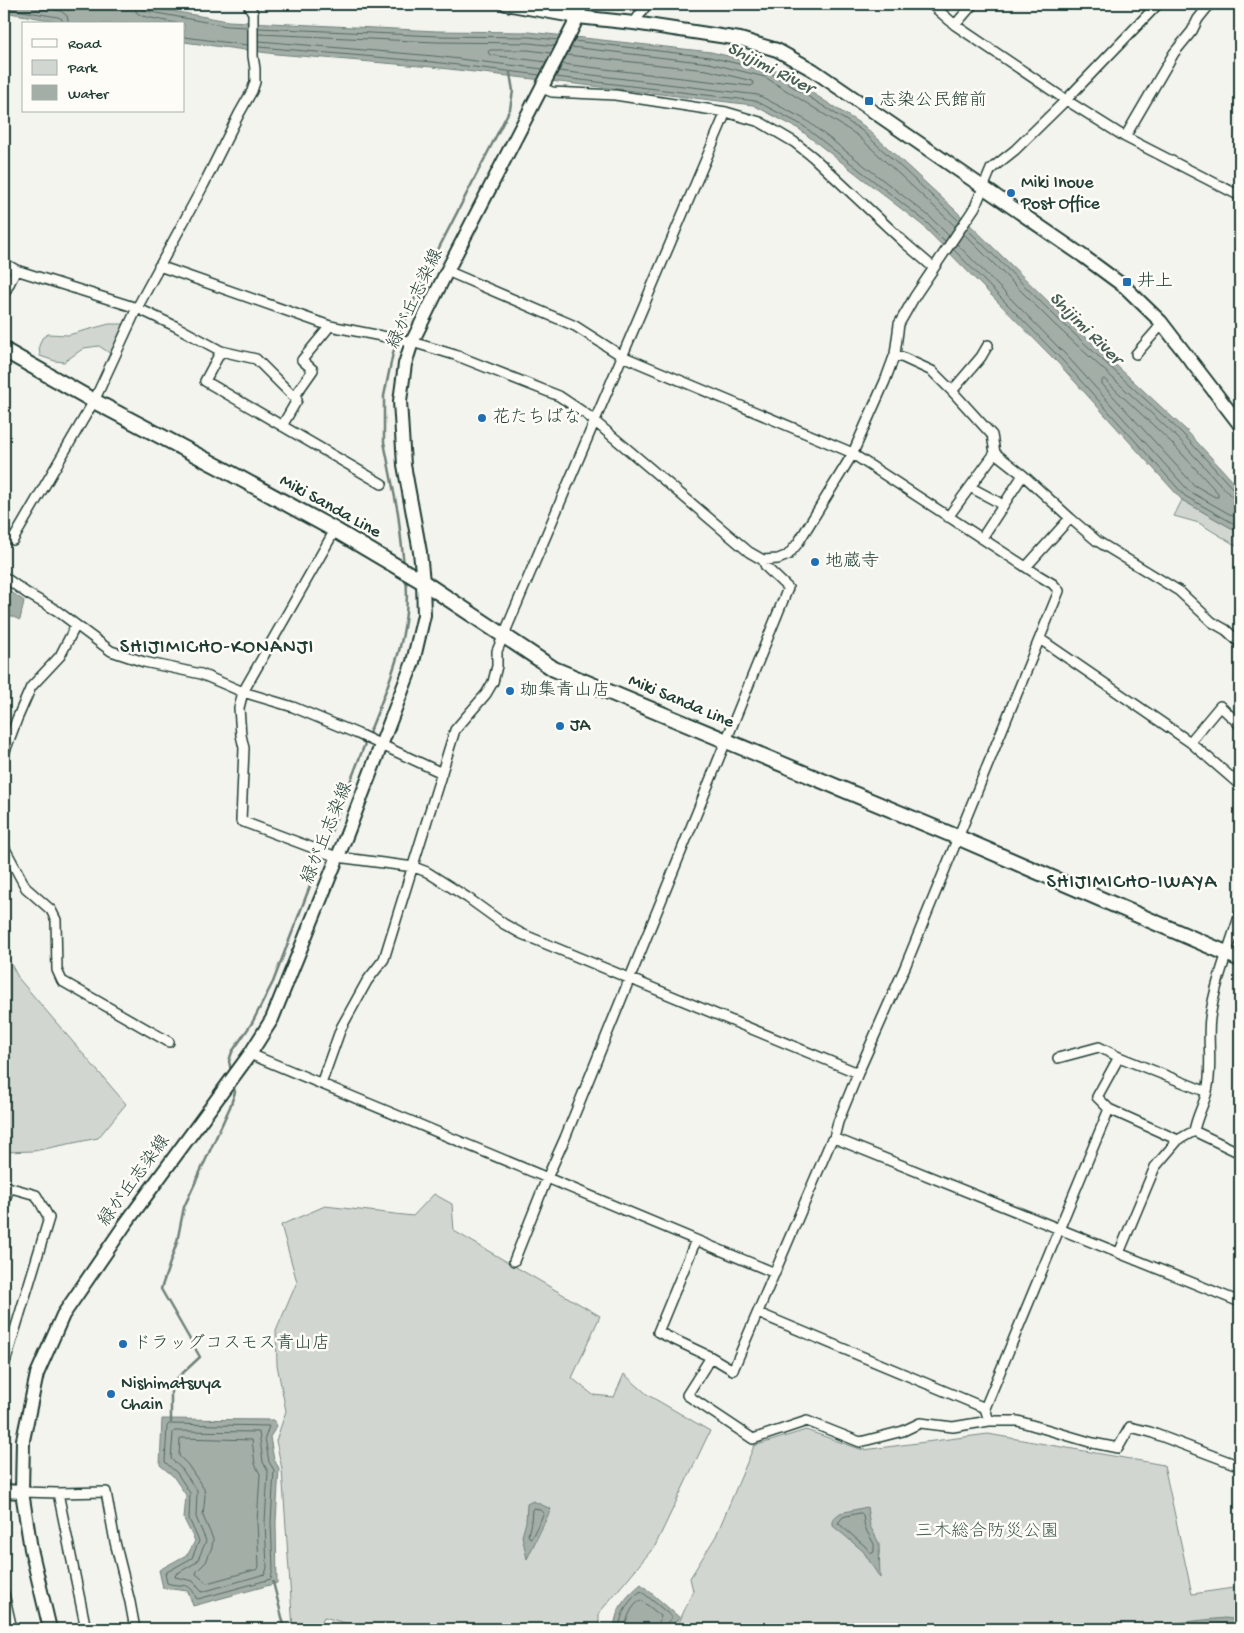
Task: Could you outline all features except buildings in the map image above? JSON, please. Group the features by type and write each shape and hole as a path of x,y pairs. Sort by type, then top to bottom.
{"main road":[{"name":"Miki Sanda Line","path":"4,350 94,401 335,530 424,582 554,669 957,837 1234,957"}],"street":[{"path":"4,536 13,540 94,401 137,308 252,91 255,82 253,13 248,4"},
{"path":"506,4 578,17 634,23 740,39 777,50 820,75 1125,287 1161,322 1240,425"},
{"path":"578,17 584,4"},
{"path":"634,23 647,4"},
{"path":"931,4 954,25 1125,137 1240,196"},
{"path":"954,25 973,4"},
{"path":"160,266 330,326 412,342 455,355 559,396 586,414 749,552 763,560 778,559 788,555 793,549 852,455 895,354 899,324 975,207 991,169 1014,150 1066,100 1158,4"},
{"path":"1125,137 1174,53 1210,4"},
{"name":"緑が丘志染線","path":"50,1629 31,1549 22,1492 23,1440 37,1374 63,1315 126,1223 250,1054 272,1019 382,745 413,662 424,615 424,582 420,552 404,465 400,401 405,364 412,342 447,271 578,17"},
{"path":"542,88 552,92 615,95 726,112 760,122 794,142 813,157 934,268"},
{"path":"321,1084 341,1028 367,981 384,959 455,730 486,694 493,682 497,666 497,652 726,112"},
{"path":"4,263 16,270 137,308 221,351 256,359 297,400 282,426"},
{"path":"4,294 16,270"},
{"path":"447,271 574,326 622,356 848,451 1052,584 1059,591 905,967 858,1073 838,1122 834,1138 831,1141 734,1370 658,1332 696,1240"},
{"path":"1136,354 1157,330 1161,322"},
{"path":"294,396 312,370 302,360 330,326"},
{"path":"952,391 981,357 988,345"},
{"path":"221,351 205,381 382,484"},
{"path":"895,354 932,372 992,434 995,453 1023,475 1097,541 1179,591 1212,622 1226,630 1240,643"},
{"path":"948,517 995,453"},
{"path":"982,538 1023,475"},
{"path":"970,487 998,502 1002,507"},
{"path":"1026,567 1070,518"},
{"path":"335,530 243,692 239,708 244,748 241,822 337,857 414,867 435,877 522,934 858,1073"},
{"path":"514,1260 788,588 766,567 763,560"},
{"path":"4,577 111,651 144,662 201,674 243,692 293,706 442,773"},
{"path":"4,754 31,687 60,656 76,625"},
{"path":"1040,640 1190,742 1240,785"},
{"path":"1190,742 1220,706 1240,725"},
{"path":"4,847 26,888 51,910 56,920 57,970 62,980 169,1042"},
{"path":"1119,1252 1155,1167 1178,1140 1194,1130 1196,1118 1207,1092 1210,1018 1234,957 1240,914"},
{"path":"1058,1058 1099,1047 1119,1057 1207,1092"},
{"path":"250,1054 775,1273"},
{"path":"1119,1057 1097,1097 1108,1109 1178,1140"},
{"path":"989,1421 985,1408 1108,1109"},
{"path":"1194,1130 1240,1153"},
{"path":"834,1138 1240,1302"},
{"path":"4,1204 6,1186 36,1195 49,1218 6,1348 4,1366"},
{"path":"758,1313 985,1408"},
{"path":"711,1357 687,1394 753,1439 807,1421 860,1442 903,1431 920,1423 953,1427 989,1421 1018,1421 1093,1443 1118,1448 1130,1427 1150,1432 1240,1466"},
{"path":"4,1491 58,1494 106,1492 134,1629"},
{"path":"58,1494 86,1629"},
{"path":"4,1596 12,1629"}],"green space":[{"path":"109,324 126,324 111,354 99,346 84,348 64,362 40,356 39,346 42,338 48,334 68,335"},
{"path":"1182,500 1240,533 1240,548 1199,523 1174,516"},
{"path":"4,951 19,979 126,1104 98,1138 34,1151 4,1152"},
{"path":"434,1194 452,1204 454,1231 600,1316 572,1378 593,1395 614,1397 624,1374 648,1395 710,1431 655,1546 599,1613 599,1629 366,1629 324,1617 318,1629 293,1629 282,1469 276,1441 286,1411 277,1365 276,1331 297,1282 281,1225 325,1206 413,1216"},
{"name":"三木総合防災公園","path":"806,1430 863,1450 988,1434 1164,1465 1192,1594 1240,1587 1240,1629 676,1629 693,1591 690,1578 716,1536 754,1446"}],"water":[{"name":"Shijimi River","path":"4,4 133,4 228,21 437,31 529,32 711,52 770,66 864,126 954,209 1062,315 1186,430 1240,489 1240,533 1182,500 1058,363 922,225 799,129 753,105 432,67 276,54 185,42 185,22 61,22 4,12"},
{"path":"4,587 24,601 20,620 4,613"},
{"path":"162,1419 274,1420 277,1426 270,1437 274,1460 279,1468 276,1522 277,1583 193,1606 188,1591 163,1588 159,1570 188,1554 195,1541 184,1519 186,1495 173,1476 160,1465"},
{"path":"533,1501 551,1509 527,1559 522,1536 526,1522 527,1504"},
{"path":"867,1507 870,1526 879,1543 880,1578 863,1551 833,1526 833,1519 840,1513"},
{"path":"641,1584 680,1618 666,1629 614,1629 622,1604"},
{"path":"1225,1618 1240,1620 1240,1629 1130,1629 1133,1627"}],"waterway":[{"path":"399,336 423,279 510,109 513,91 510,73"},
{"path":"397,342 384,396 384,442 398,513 404,565"},
{"path":"368,736 397,659 402,639 407,599 406,578"},
{"path":"231,1071 229,1061 232,1052 252,1023 273,982 366,741"},
{"path":"171,1422 171,1384 200,1357 161,1289 177,1242 184,1207 230,1107 235,1092 233,1084"},
{"path":"273,1582 285,1629"}],"place":[{"name":"志染公民館前","path":"869,101"},
{"name":"Miki Inoue Post Office","path":"1011,193"},
{"name":"井上","path":"1127,282"},
{"name":"花たちばな","path":"482,418"},
{"name":"地蔵寺","path":"815,562"},
{"name":"珈集青山店","path":"510,691"},
{"name":"JA","path":"560,726"},
{"name":"ドラッグコスモス青山店","path":"123,1344"},
{"name":"Nishimatsuya Chain","path":"111,1394"}],"district":[{"name":"SHIJIMICHO-KONANJI","path":"217,648"},
{"name":"SHIJIMICHO-IWAYA","path":"1132,883"}]}
